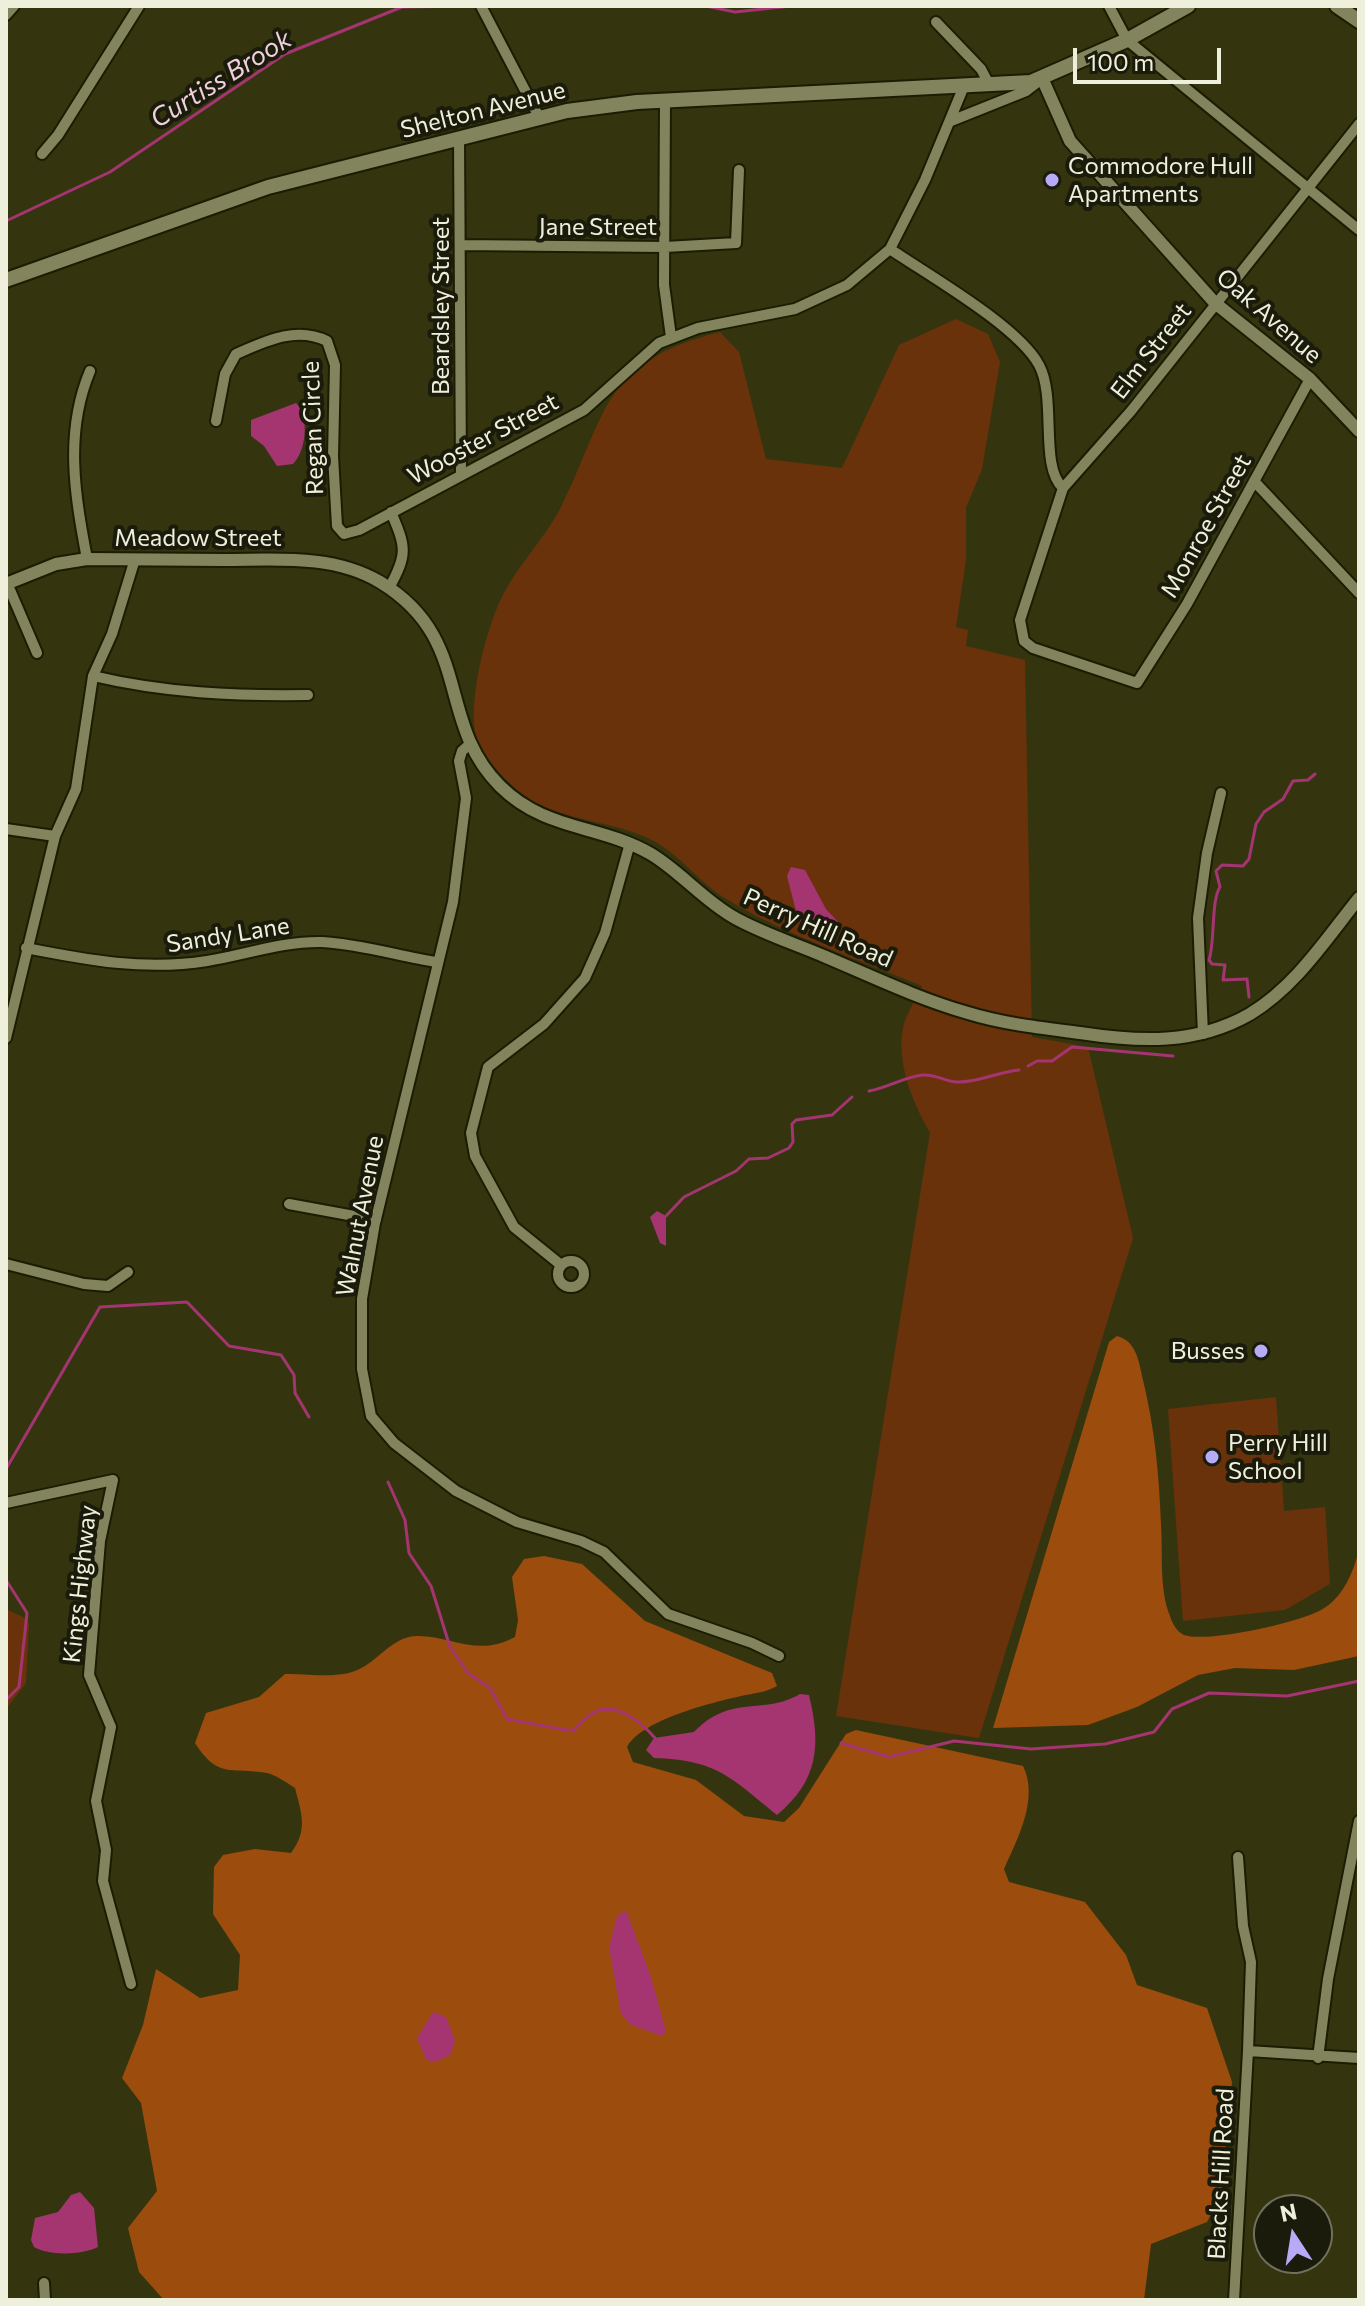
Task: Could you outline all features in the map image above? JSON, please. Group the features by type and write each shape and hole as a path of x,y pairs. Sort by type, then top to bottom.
{"main road":[{"path":"989,84 1042,78 1127,40 1188,6"},
{"path":"1337,6 1359,21"},
{"name":"Shelton Avenue","path":"6,280 252,192 539,117 600,106 665,101 989,84"}],"street":[{"path":"6,15 14,6"},
{"path":"42,154 58,135 139,6"},
{"path":"481,6 539,117"},
{"path":"1109,6 1127,40 1359,230"},
{"path":"936,22 981,69 989,84"},
{"path":"951,121 1026,91 1042,78"},
{"name":"Oak Avenue","path":"1042,78 1070,141 1215,303 1310,379 1359,431"},
{"name":"Wooster Street","path":"344,534 359,530 584,410 628,368 671,337 823,299 847,285 890,249 951,121 964,86"},
{"path":"665,101 664,285 671,337"},
{"name":"Elm Street","path":"1063,488 1131,411 1359,124"},
{"name":"Beardsley Street","path":"459,137 461,474"},
{"name":"Jane Street","path":"460,245 665,247 736,243 739,170"},
{"path":"890,249 997,322 1034,356 1048,387 1052,475 1063,488"},
{"name":"Regan Circle","path":"216,421 225,374 236,354 295,334 309,334 327,341 335,365 333,456 337,526 344,534"},
{"path":"87,559 73,473 74,417 90,371"},
{"name":"Monroe Street","path":"1063,488 1020,620 1020,630 1024,641 1033,648 1130,683 1142,678 1310,379"},
{"path":"1254,481 1359,593"},
{"path":"389,588 403,563 404,544 391,512"},
{"name":"Meadow Street","path":"6,583 56,564 87,559 309,561 362,573 389,588"},
{"path":"6,1038 55,836 76,789 93,676 112,634 135,559"},
{"path":"6,583 37,653"},
{"name":"Perry Hill Road","path":"389,588 417,613 437,638 450,667 470,744 493,778 529,809 560,824 630,843 662,861 719,908 745,923 956,1010 1019,1025 1130,1040 1161,1040 1203,1034 1250,1014 1282,990 1359,898"},
{"path":"93,676 150,689 198,694 308,695"},
{"name":"Walnut Avenue","path":"470,744 460,757 466,798 453,902 436,962 376,1220 362,1299 362,1369 371,1416 380,1428 456,1491 517,1522 581,1541 604,1552 668,1614 719,1630 779,1656"},
{"path":"1203,1034 1198,918 1207,853 1221,793"},
{"path":"6,829 55,836"},
{"path":"561,1265 514,1227 475,1156 471,1133 488,1067 544,1024 585,978 605,933 630,843"},
{"name":"Sandy Lane","path":"26,948 112,964 156,966 208,961 277,946 322,942 436,962"},
{"path":"289,1204 376,1220"},
{"path":"6,1264 84,1284 108,1286 128,1272"},
{"name":"Kings Highway","path":"6,1503 113,1480 100,1541 89,1675 111,1727 96,1801 106,1850 103,1881 131,1984"},
{"path":"1318,2058 1328,1979 1359,1821"},
{"name":"Blacks Hill Road","path":"1234,2300 1251,1962 1243,1926 1238,1857"},
{"path":"1248,2051 1318,2058 1359,2058"},
{"path":"44,2283 45,2300"}],"shaded area":[{"path":"956,319 988,334 1000,362 982,469 966,508 966,560 956,627 968,630 966,646 1025,660 1032,1037 1088,1047 1133,1238 979,1738 836,1716 930,1133 912,1096 904,1069 901,1041 904,1023 922,986 751,913 708,886 672,853 652,840 560,813 531,800 513,786 487,757 474,725 475,694 481,662 500,601 560,509 600,419 629,376 651,359 681,344 720,332 739,352 766,459 842,468 899,345"},
{"path":"296,403 305,425 301,451 293,464 277,466 264,446 251,436 251,420"},
{"path":"791,867 805,870 826,909 842,926 838,933 820,936 798,919 787,876"},
{"path":"657,1211 666,1216 666,1246 660,1243 650,1217"},
{"path":"1117,1336 1129,1343 1136,1354 1147,1398 1158,1469 1164,1594 1177,1630 1184,1635 1212,1636 1293,1621 1321,1610 1341,1592 1359,1550 1359,1656 1294,1670 1235,1668 1198,1675 1137,1707 1088,1725 993,1728 1109,1342"},
{"path":"1276,1397 1284,1511 1325,1507 1330,1584 1285,1610 1183,1621 1168,1409"},
{"path":"544,1556 582,1564 645,1621 772,1673 777,1686 678,1714 647,1729 627,1747 633,1762 696,1780 744,1816 784,1822 799,1808 846,1734 856,1730 1023,1766 1029,1791 1028,1804 1004,1869 1009,1882 1085,1902 1126,1955 1137,1985 1207,2008 1232,2082 1221,2195 1207,2222 1151,2244 1144,2300 164,2300 139,2272 128,2228 157,2191 141,2103 122,2078 143,2025 156,1969 200,1998 238,1990 240,1955 213,1914 214,1867 223,1855 255,1849 291,1853 302,1829 295,1788 267,1773 218,1767 203,1754 195,1743 206,1713 259,1697 285,1674 336,1675 356,1671 396,1642 410,1637 432,1637 478,1646 501,1643 515,1637 518,1620 512,1577 524,1559"},
{"path":"6,1609 27,1619 29,1624 26,1683 6,1709"},
{"path":"800,1694 809,1695 813,1713 813,1761 801,1789 777,1815 722,1773 693,1762 654,1758 646,1750 654,1738 694,1732 721,1713 773,1704"},
{"path":"626,1910 651,1977 666,2031 662,2036 631,2025 621,2014 609,1947 617,1916"},
{"path":"433,2012 446,2017 455,2040 451,2054 436,2062 426,2060 417,2038"},
{"path":"80,2192 94,2208 98,2247 66,2253 34,2247 31,2240 35,2218 58,2212 71,2195"}],"waterway":[{"name":"Curtiss Brook","path":"6,221 110,172 285,54 402,7 467,6"},
{"name":"Curtiss Brook","path":"706,6 735,12 791,6"},
{"path":"1249,997 1247,979 1223,980 1225,965 1212,964 1209,960 1215,902 1220,887 1216,871 1222,865 1243,866 1249,859 1256,824 1264,812 1283,799 1293,781 1308,780 1315,774"},
{"path":"1028,1066 1037,1061 1052,1061 1072,1047 1173,1056"},
{"path":"869,1091 917,1076 928,1075 959,1082 1019,1070"},
{"path":"666,1216 684,1197 736,1171 749,1159 768,1158 789,1148 793,1142 792,1124 796,1120 832,1115 852,1097"},
{"path":"6,1469 100,1307 187,1302 229,1346 281,1355 294,1375 295,1393 309,1417"},
{"path":"388,1482 405,1520 409,1553 431,1586 450,1647 468,1673 490,1688 507,1719 572,1731 593,1713 611,1709 636,1720 655,1738"},
{"path":"6,1580 27,1613 19,1687 6,1700"},
{"path":"841,1743 889,1757 954,1741 1031,1749 1105,1744 1154,1732 1172,1709 1209,1693 1287,1696 1359,1681"}],"place":[{"name":"Commodore Hull Apartments","path":"1052,180"},
{"name":"Busses","path":"1261,1351"},
{"name":"Perry Hill School","path":"1212,1457"}]}
